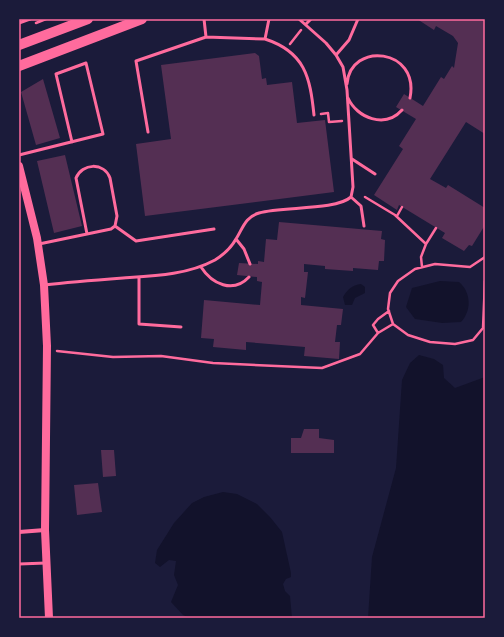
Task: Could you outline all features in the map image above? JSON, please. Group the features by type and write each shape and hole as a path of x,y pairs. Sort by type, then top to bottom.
{"main road":[{"path":"19,46 88,19"},
{"path":"19,66 142,19"},
{"path":"19,166 39,244 44,285 46,350 45,530 49,618"}],"street":[{"path":"19,532 45,530"}],"lane":[{"path":"19,23 30,19"},
{"path":"204,19 206,38"},
{"path":"265,39 269,19"},
{"path":"299,19 306,24 336,55 342,67 347,90 353,106 366,117 384,120 392,117 402,110"},
{"path":"306,24 311,19"},
{"path":"336,55 349,40 358,19"},
{"path":"148,132 136,61 206,38 265,39 286,48 296,56 308,77 314,115"},
{"path":"44,285 139,277 182,272 201,267 221,256 236,239 246,222 255,214 270,210 339,203 351,197 354,187 347,81 355,66 370,56 379,55 396,60 405,69 411,81 410,98"},
{"path":"19,155 72,142 103,134 86,64 56,74 72,142"},
{"path":"352,159 375,174"},
{"path":"39,244 87,234 111,229 115,226 117,216 108,173 98,167 84,168 78,173 76,178 76,185 87,234"},
{"path":"351,197 361,206 364,226"},
{"path":"115,226 136,241 214,229"},
{"path":"236,239 244,249 250,264"},
{"path":"201,267 209,277 221,285 238,284 249,277"},
{"path":"139,277 139,324 181,327"},
{"path":"19,564 46,563"}],"path":[{"path":"286,48 306,24"},
{"path":"314,115 328,113 329,122 349,120"},
{"path":"353,191 397,216 426,244"},
{"path":"397,216 402,207"},
{"path":"422,267 421,257 426,244 436,228"},
{"path":"485,257 470,267 435,264 414,269 398,281 390,293 389,311 393,324 408,335 430,342 455,344 473,340 483,328 485,281"},
{"path":"378,333 374,325 378,319 389,311"},
{"path":"46,350 106,356 161,356 213,362 322,368 360,354 378,333 393,324"}],"shaded area":[{"path":"440,281 459,282 466,291 469,301 467,312 461,322 442,323 415,319 406,307 412,288"},
{"path":"361,284 365,287 365,293 355,298 352,305 345,305 343,297 346,292 350,288"},
{"path":"419,355 434,359 443,365 444,378 455,388 485,377 485,618 368,618 372,557 396,468 402,380 410,363"},
{"path":"223,492 237,494 257,504 282,532 291,573 291,577 286,579 283,584 285,591 290,596 292,618 190,618 183,615 171,602 178,585 174,575 176,561 169,560 160,567 155,563 157,550 174,523 192,503 204,497"}],"building":[{"path":"417,19 485,19 485,134 466,122 430,179 446,188 448,185 485,208 485,225 472,246 469,245 464,251 442,238 445,233 399,205 397,210 374,195 403,149 399,146 416,119 396,107 404,94 423,106 441,77 444,79 452,66 454,68 458,43 453,36 436,26 434,30"},
{"path":"255,53 259,56 262,79 266,78 267,85 292,82 297,123 325,120 334,192 145,216 136,144 171,139 161,65"},
{"path":"43,79 60,138 36,145 21,92"},
{"path":"65,155 82,226 54,233 37,161"},
{"path":"279,222 382,231 381,239 385,240 384,261 379,261 378,270 353,268 353,271 325,269 325,266 304,264 304,272 308,272 305,298 301,297 301,305 343,309 341,325 337,325 335,342 340,342 339,359 304,356 305,347 246,342 246,350 213,347 214,339 201,338 204,300 260,305 262,282 257,281 257,277 237,275 239,263 258,264 258,261 264,262 266,239 277,240"},
{"path":"304,429 319,429 319,438 334,440 334,453 291,453 291,438 301,438"},
{"path":"101,450 114,450 116,476 103,477"},
{"path":"98,483 102,512 77,515 74,485"}]}
